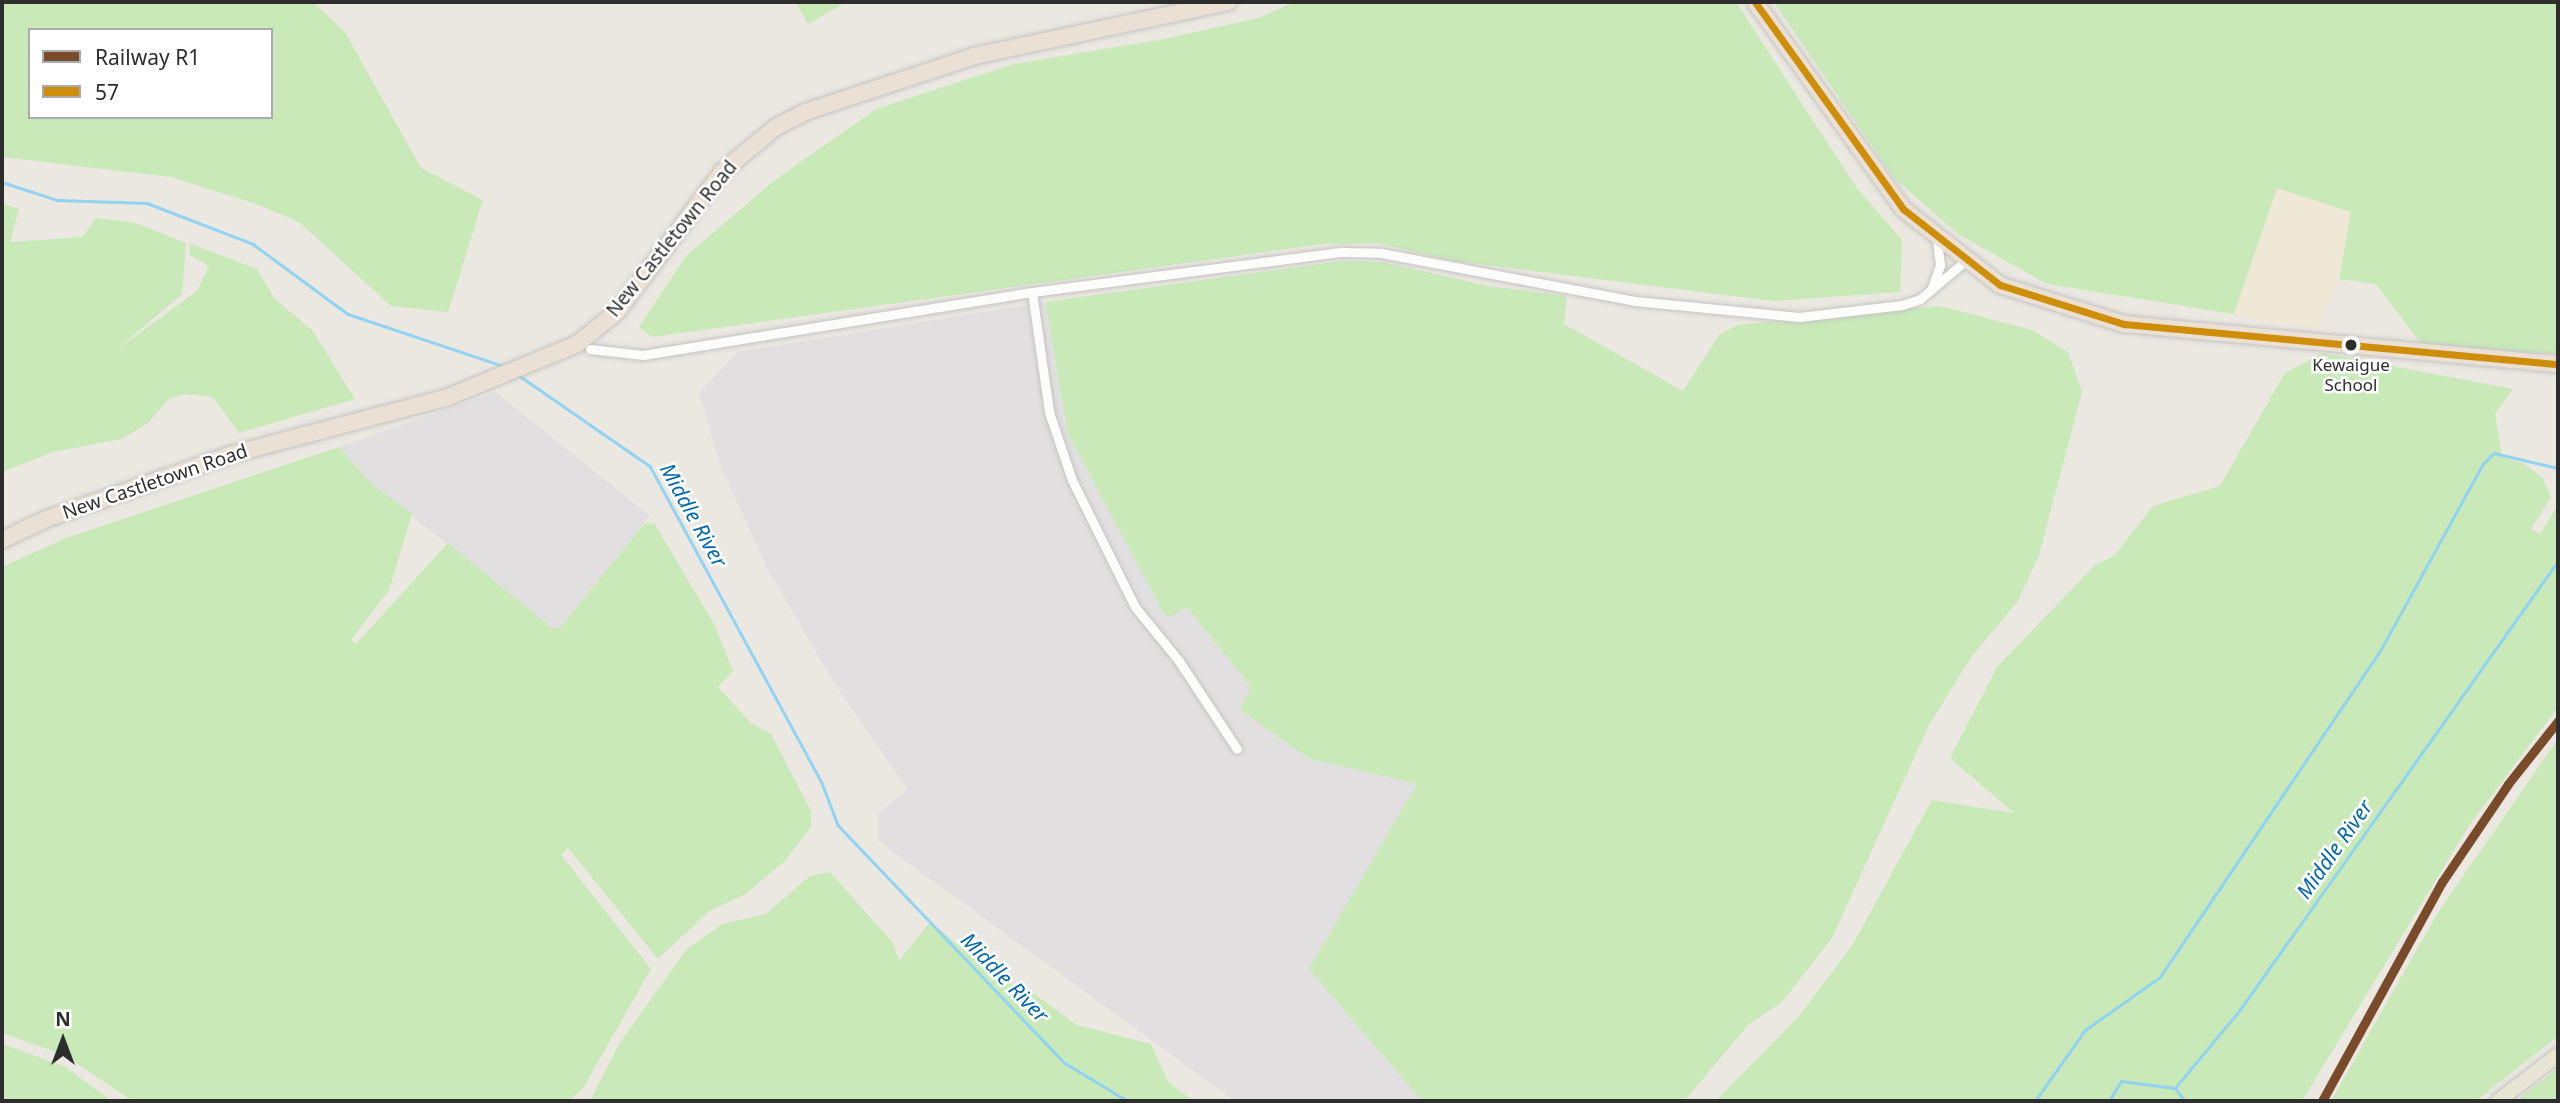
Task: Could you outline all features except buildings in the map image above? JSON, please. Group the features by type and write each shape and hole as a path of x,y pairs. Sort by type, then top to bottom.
{"highway":[{"name":"New Castletown Road","path":"2,540 46,519 233,454 448,397 540,363 577,344 617,312 722,172 776,127 871,86 974,56 1229,2"},
{"path":"1755,2 1874,175 1937,239 1964,262 2000,285 2048,305 2124,324 2558,365"}],"main road":[{"path":"2498,1101 2558,1055"}],"street":[{"path":"1930,292 1940,265 1937,239"},
{"path":"590,348 643,355 1032,292 1342,253 1381,253 1528,284 1757,316 1902,306 1930,292 1964,262"},
{"path":"1032,292 1049,412 1072,480 1135,607 1179,661 1237,749"}],"shaded area":[{"name":"Kewaigue School","path":"2276,188 2352,212 2339,279 2317,330 2234,314"},
{"path":"1045,302 1068,434 1164,614 1170,617 1186,606 1308,758 1418,784 1309,969 1422,1101 1235,1101 878,841 878,813 908,790 834,683 768,570 721,467 699,393 737,352"},
{"path":"496,392 650,516 560,628 552,628 372,484 339,447"}],"green space":[{"path":"2,2 313,2 345,32 421,168 483,200 448,312 391,306 299,222 259,205 171,177 2,157"},
{"path":"796,2 847,2 808,24"},
{"path":"1295,2 1736,2 1856,187 1902,240 1900,292 1773,301 1454,261 1377,243 1323,244 652,337 639,327 686,256 775,180 876,109 1014,64 1159,40 1258,18"},
{"path":"1774,2 2558,2 2558,354 2422,345 2376,284 2339,279 2351,212 2277,188 2234,314 2047,284 1958,234 1893,177"},
{"path":"2,203 19,209 10,242 82,237 96,218 136,223 186,243 182,294 115,351 197,291 209,266 190,255 189,243 257,269 275,299 312,330 355,399 239,433 213,397 185,394 170,398 147,424 121,439 53,452 2,472"},
{"path":"1341,261 1383,262 1488,286 1567,296 1564,324 1683,391 1719,335 1737,325 1940,306 2032,330 2068,352 2082,392 2039,555 2018,601 1972,656 1929,725 1832,938 1782,1002 1749,1024 1684,1101 1422,1101 1309,969 1417,784 1308,758 1240,710 1251,687 1187,607 1170,617 1164,614 1068,434 1045,302"},
{"path":"2323,353 2513,389 2495,414 2502,457 2523,463 2543,478 2551,497 2531,529 2540,534 2558,505 2558,707 2470,824 2302,1101 1716,1101 1800,1015 1853,944 1932,800 2014,813 1950,758 1997,667 2095,565 2115,555 2153,506 2220,486 2285,373"},
{"path":"339,447 372,484 412,514 389,590 351,640 356,644 448,543 552,628 560,628 644,524 654,523 714,624 733,671 718,687 751,723 771,734 811,811 811,827 785,861 744,895 709,911 658,959 568,848 561,855 651,969 583,1088 569,1101 132,1101 66,1056 2,1033 2,567 66,538"},
{"path":"2558,739 2558,1036 2476,1101 2331,1101 2437,914"},
{"path":"830,872 893,943 899,961 930,922 1004,982 1026,988 1077,1025 1151,1044 1168,1082 1194,1101 590,1101 619,1044 686,950 722,924 766,914 810,876"},
{"path":"2,1044 64,1066 112,1101 2,1101"},
{"path":"2558,1068 2558,1101 2516,1101"}],"waterway":[{"name":"Middle River","path":"2,182 57,200 147,203 253,244 348,314 506,367"},
{"name":"Middle River","path":"517,374 650,466 822,783 838,825 1065,1063 1128,1101"},
{"path":"2035,1101 2085,1030 2160,977 2380,651 2483,464 2494,453 2558,468"},
{"name":"Middle River","path":"2175,1088 2239,1011 2558,561"},
{"name":"Middle River","path":"2109,1101 2121,1081 2175,1088"},
{"path":"2175,1088 2185,1101"}],"rail line":[{"name":"R1","path":"2322,1101 2442,882 2508,784 2558,721"}],"transit line":[{"name":"57","path":"1755,2 1903,209 2000,285 2124,324 2558,364"}],"place":[{"name":"Kewaigue School","path":"2351,345"}]}
